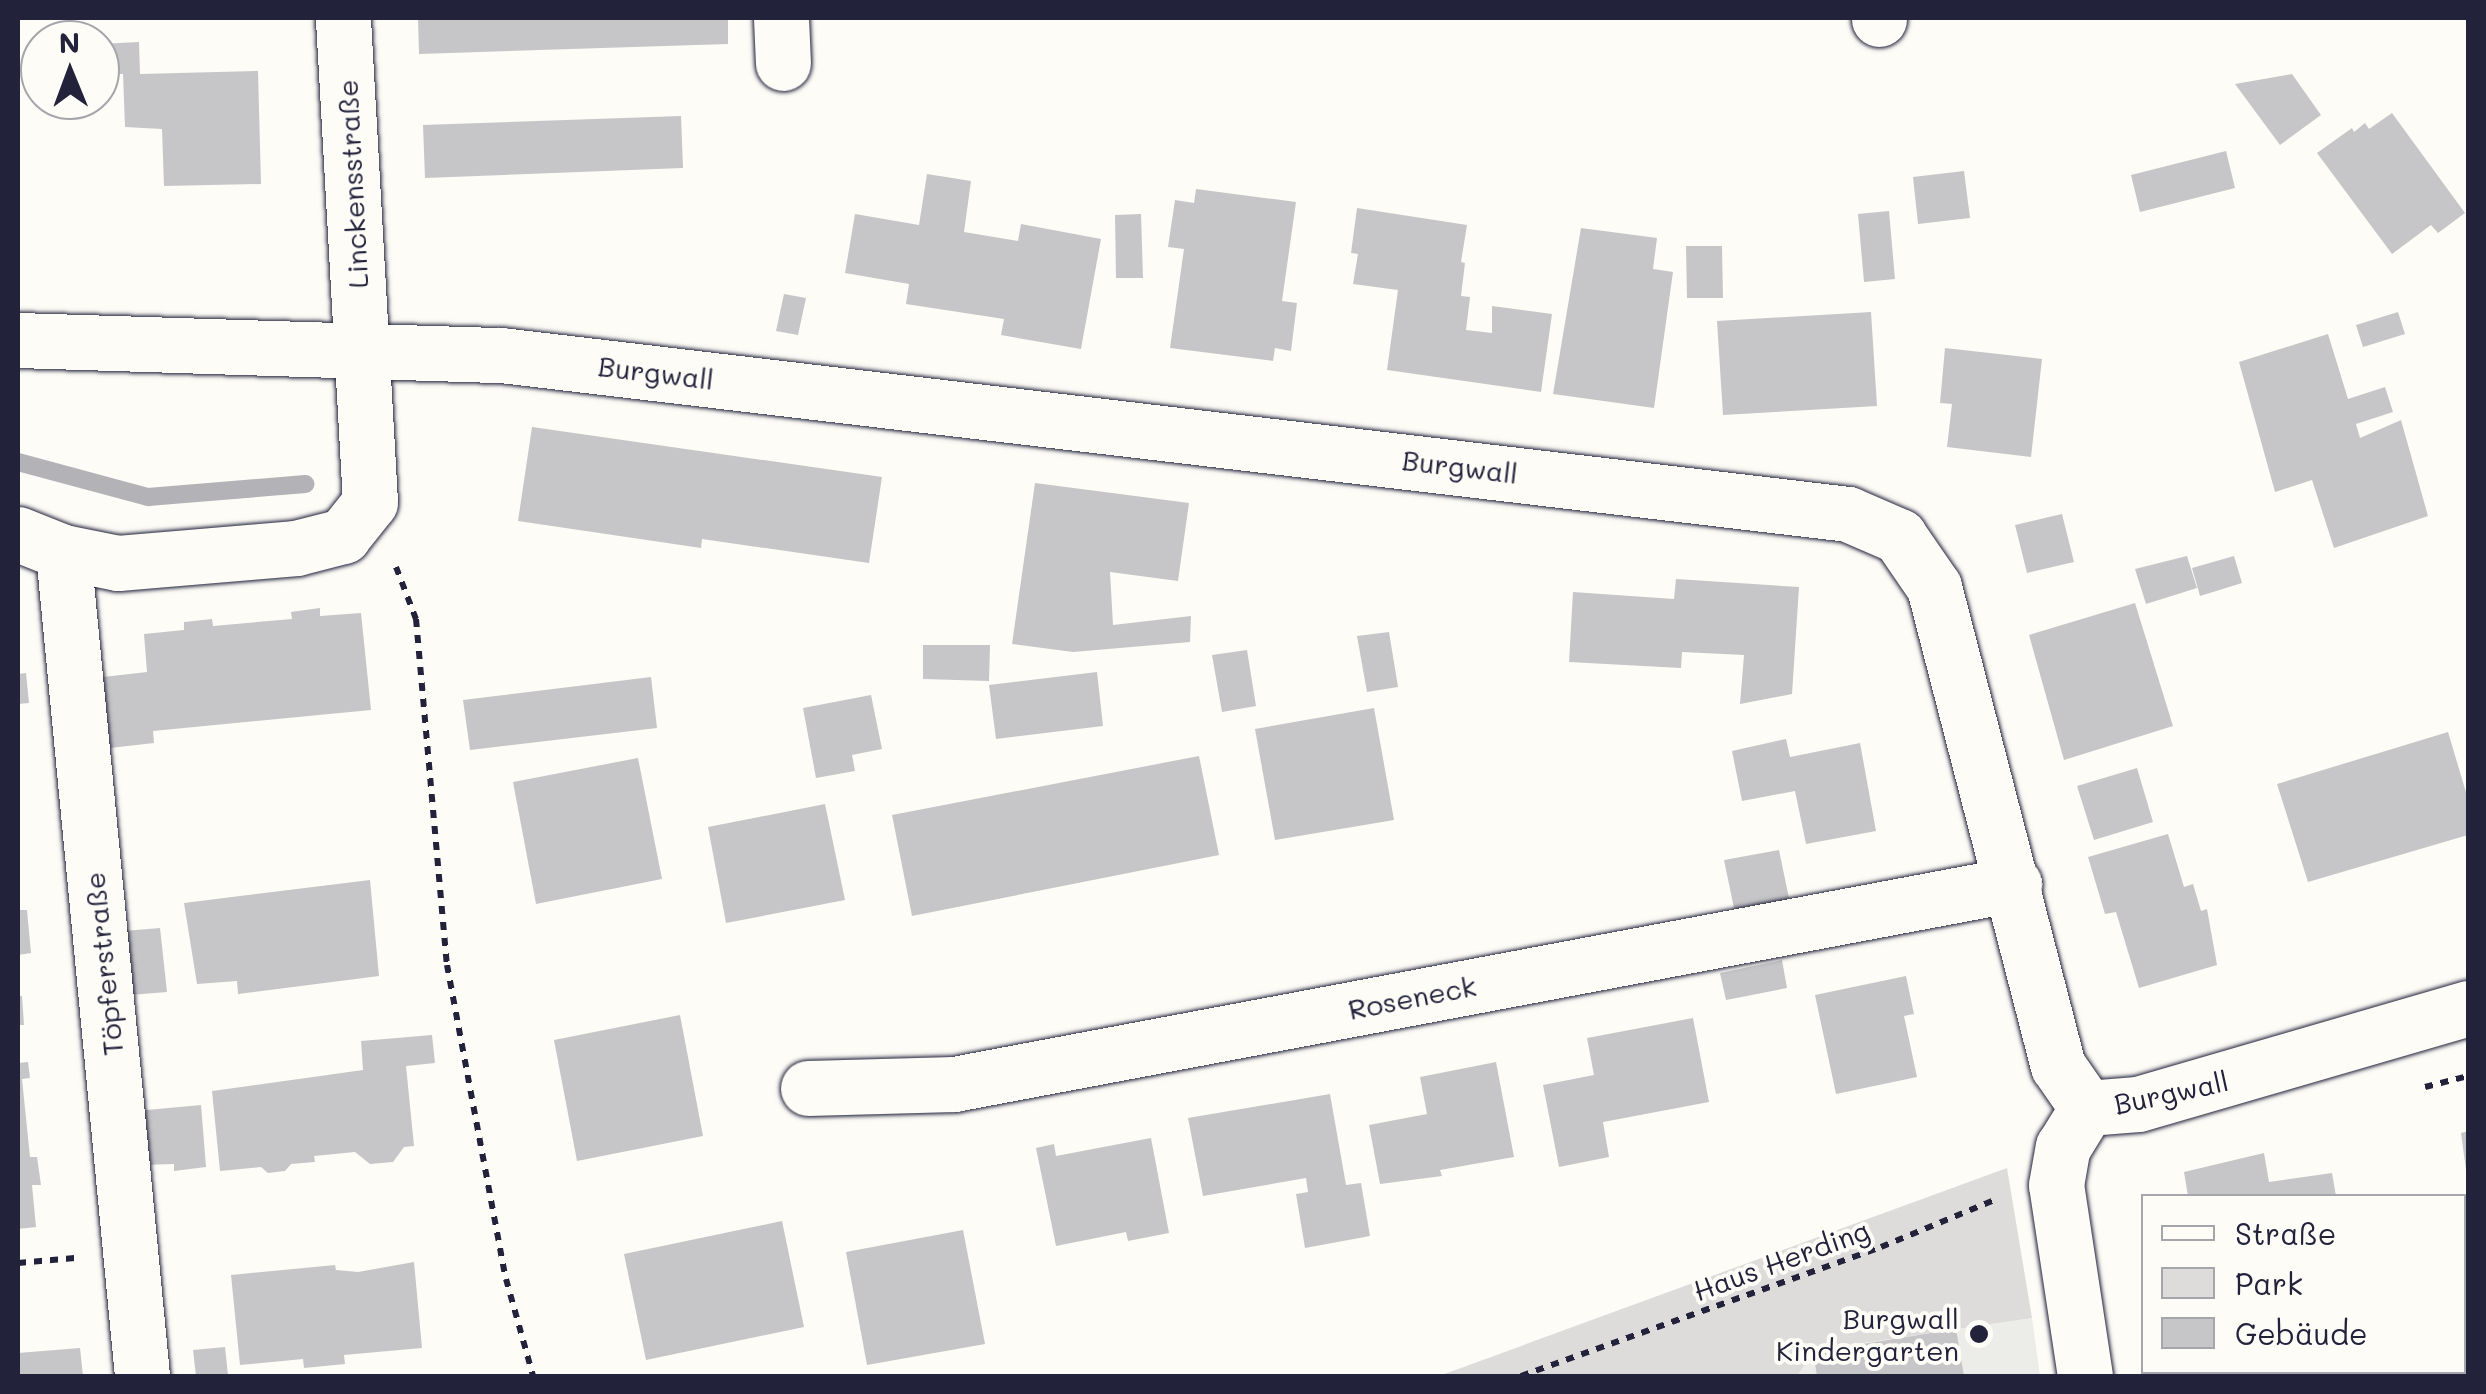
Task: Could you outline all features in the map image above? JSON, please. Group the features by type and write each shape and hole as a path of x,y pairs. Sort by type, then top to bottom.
{"street":[{"name":"Linckensstraße","path":"343,18 362,351"},
{"name":"Burgwall","path":"18,340 501,354 1848,514 1899,536 1934,587 2014,884 2058,1066 2086,1108 2138,1104 2468,1008"},
{"path":"362,351 370,502"},
{"name":"Töpferstraße","path":"142,1376 40,543 118,563 296,548 344,536 370,502"},
{"name":"Roseneck","path":"808,1088 954,1084 2014,884"},
{"path":"2085,1376 2056,1185 2063,1147 2086,1108"}],"path":[{"path":"370,502 416,619 447,966 506,1279 533,1376"},
{"name":"Haus Herding","path":"1521,1376 1880,1247 2004,1196 2056,1185"}],"shaded area":[{"name":"Burgwall Kindergarten","path":"2032,1318 2040,1376 1797,1376 1816,1350"}],"green space":[{"path":"2007,1168 2032,1318 1816,1350 1797,1376 1439,1376"}],"building":[{"path":"418,18 728,18 728,44 419,54"},
{"path":"139,42 140,74 258,71 261,184 164,186 162,129 125,127 120,43"},
{"path":"2292,74 2321,115 2280,145 2235,84"},
{"path":"2392,113 2465,213 2438,233 2431,225 2392,254 2317,153 2352,128 2354,132 2365,123 2369,129"},
{"path":"681,116 683,168 425,178 423,125"},
{"path":"2226,151 2235,188 2140,212 2131,175"},
{"path":"1964,171 1970,218 1918,224 1913,177"},
{"path":"927,174 971,181 964,232 1018,241 1021,224 1101,239 1081,349 1001,335 1004,319 906,304 909,284 845,273 855,214 919,225"},
{"path":"1196,189 1296,202 1282,301 1297,303 1291,351 1275,348 1273,361 1170,348 1184,249 1168,247 1175,200 1194,203"},
{"path":"1357,208 1467,225 1461,262 1465,263 1461,296 1470,297 1466,330 1492,333 1492,306 1552,314 1541,392 1387,370 1398,290 1353,284 1358,254 1351,253"},
{"path":"1889,211 1895,279 1864,282 1858,214"},
{"path":"1141,214 1143,278 1116,278 1115,215"},
{"path":"1581,228 1657,238 1653,269 1673,272 1654,408 1553,394"},
{"path":"1686,246 1722,246 1723,298 1687,298"},
{"path":"784,294 806,298 798,335 776,331"},
{"path":"1871,312 1877,406 1723,415 1717,321"},
{"path":"2398,312 2405,334 2363,347 2356,325"},
{"path":"2328,334 2348,399 2385,387 2393,412 2356,424 2360,438 2401,420 2428,516 2334,548 2312,480 2275,492 2239,362"},
{"path":"1945,348 2042,359 2031,457 1947,447 1952,404 1940,403"},
{"path":"532,427 882,477 869,563 702,539 701,548 518,521"},
{"path":"1035,483 1189,503 1178,581 1110,572 1113,625 1191,616 1190,642 1073,652 1012,644"},
{"path":"2062,514 2074,562 2027,573 2015,525"},
{"path":"2187,556 2197,588 2146,604 2135,569"},
{"path":"2234,556 2242,583 2200,596 2192,568"},
{"path":"1676,579 1799,587 1792,694 1740,704 1744,655 1682,652 1681,668 1569,662 1573,592 1674,599"},
{"path":"2135,603 2173,726 2064,760 2029,635"},
{"path":"320,608 320,616 361,613 371,710 153,731 154,743 110,748 103,677 147,672 144,634 184,630 184,622 212,619 213,626 292,619 291,612"},
{"path":"1389,632 1398,687 1367,692 1357,636"},
{"path":"923,645 990,645 989,681 923,679"},
{"path":"1247,650 1256,706 1222,712 1212,655"},
{"path":"1097,672 1103,726 996,739 989,685"},
{"path":"26,673 29,703 18,704 18,674"},
{"path":"651,677 657,728 470,750 463,700"},
{"path":"871,695 882,749 852,755 855,771 816,778 803,708"},
{"path":"1374,708 1394,820 1275,840 1255,729"},
{"path":"2448,732 2468,799 2468,835 2308,882 2277,784"},
{"path":"1786,739 1790,757 1860,743 1876,831 1806,844 1795,791 1742,801 1732,751"},
{"path":"1199,756 1219,855 912,916 892,815"},
{"path":"638,758 662,879 536,904 513,782"},
{"path":"2137,768 2153,822 2094,840 2077,786"},
{"path":"825,804 845,900 726,923 708,827"},
{"path":"2168,834 2184,887 2193,884 2201,911 2207,909 2217,965 2139,988 2116,912 2105,914 2088,857"},
{"path":"1779,850 1790,903 1735,913 1724,860"},
{"path":"370,880 379,976 238,994 237,981 197,984 184,903"},
{"path":"18,910 27,910 31,953 18,955"},
{"path":"160,928 167,992 130,995 124,931"},
{"path":"1782,960 1787,988 1726,1000 1720,973"},
{"path":"1906,976 1914,1014 1904,1016 1917,1077 1836,1094 1815,995"},
{"path":"18,996 22,996 24,1025 18,1025"},
{"path":"680,1015 703,1136 577,1161 554,1040"},
{"path":"1693,1018 1709,1102 1603,1122 1609,1157 1559,1167 1543,1085 1594,1075 1587,1038"},
{"path":"432,1035 435,1063 406,1066 414,1146 404,1147 393,1162 370,1164 355,1152 314,1156 315,1162 291,1164 285,1171 268,1173 261,1167 220,1171 212,1091 363,1070 361,1041"},
{"path":"28,1062 30,1078 22,1079 30,1157 37,1157 41,1185 32,1185 36,1227 18,1229 18,1063"},
{"path":"1496,1062 1514,1157 1440,1170 1442,1176 1380,1184 1369,1125 1427,1114 1420,1077"},
{"path":"1330,1094 1346,1185 1361,1183 1370,1236 1305,1248 1296,1194 1308,1192 1306,1178 1203,1196 1188,1118"},
{"path":"201,1105 206,1167 174,1171 174,1164 142,1165 136,1111"},
{"path":"2468,1131 2468,1170 2466,1170 2461,1133"},
{"path":"1151,1138 1169,1233 1128,1241 1126,1232 1056,1246 1036,1148 1054,1144 1056,1156"},
{"path":"2264,1153 2269,1182 2332,1173 2336,1194 2188,1194 2184,1172"},
{"path":"782,1221 804,1327 646,1360 624,1254"},
{"path":"963,1230 985,1344 867,1365 846,1252"},
{"path":"414,1262 422,1348 344,1355 345,1364 304,1368 303,1359 240,1365 231,1275 335,1265 336,1270 358,1272"},
{"path":"2466,1277 2468,1277 2466,1341"},
{"path":"1956,1329 1964,1376 1817,1376 1813,1352"},
{"path":"225,1347 228,1375 196,1376 193,1350"},
{"path":"80,1348 83,1376 18,1376 18,1353"},
{"path":"2254,1374 2351,1374 2351,1376"}],"waterway":[{"path":"18,462 148,497 305,484"}],"place":[{"name":"Burgwall Kindergarten","path":"1979,1334"}]}
